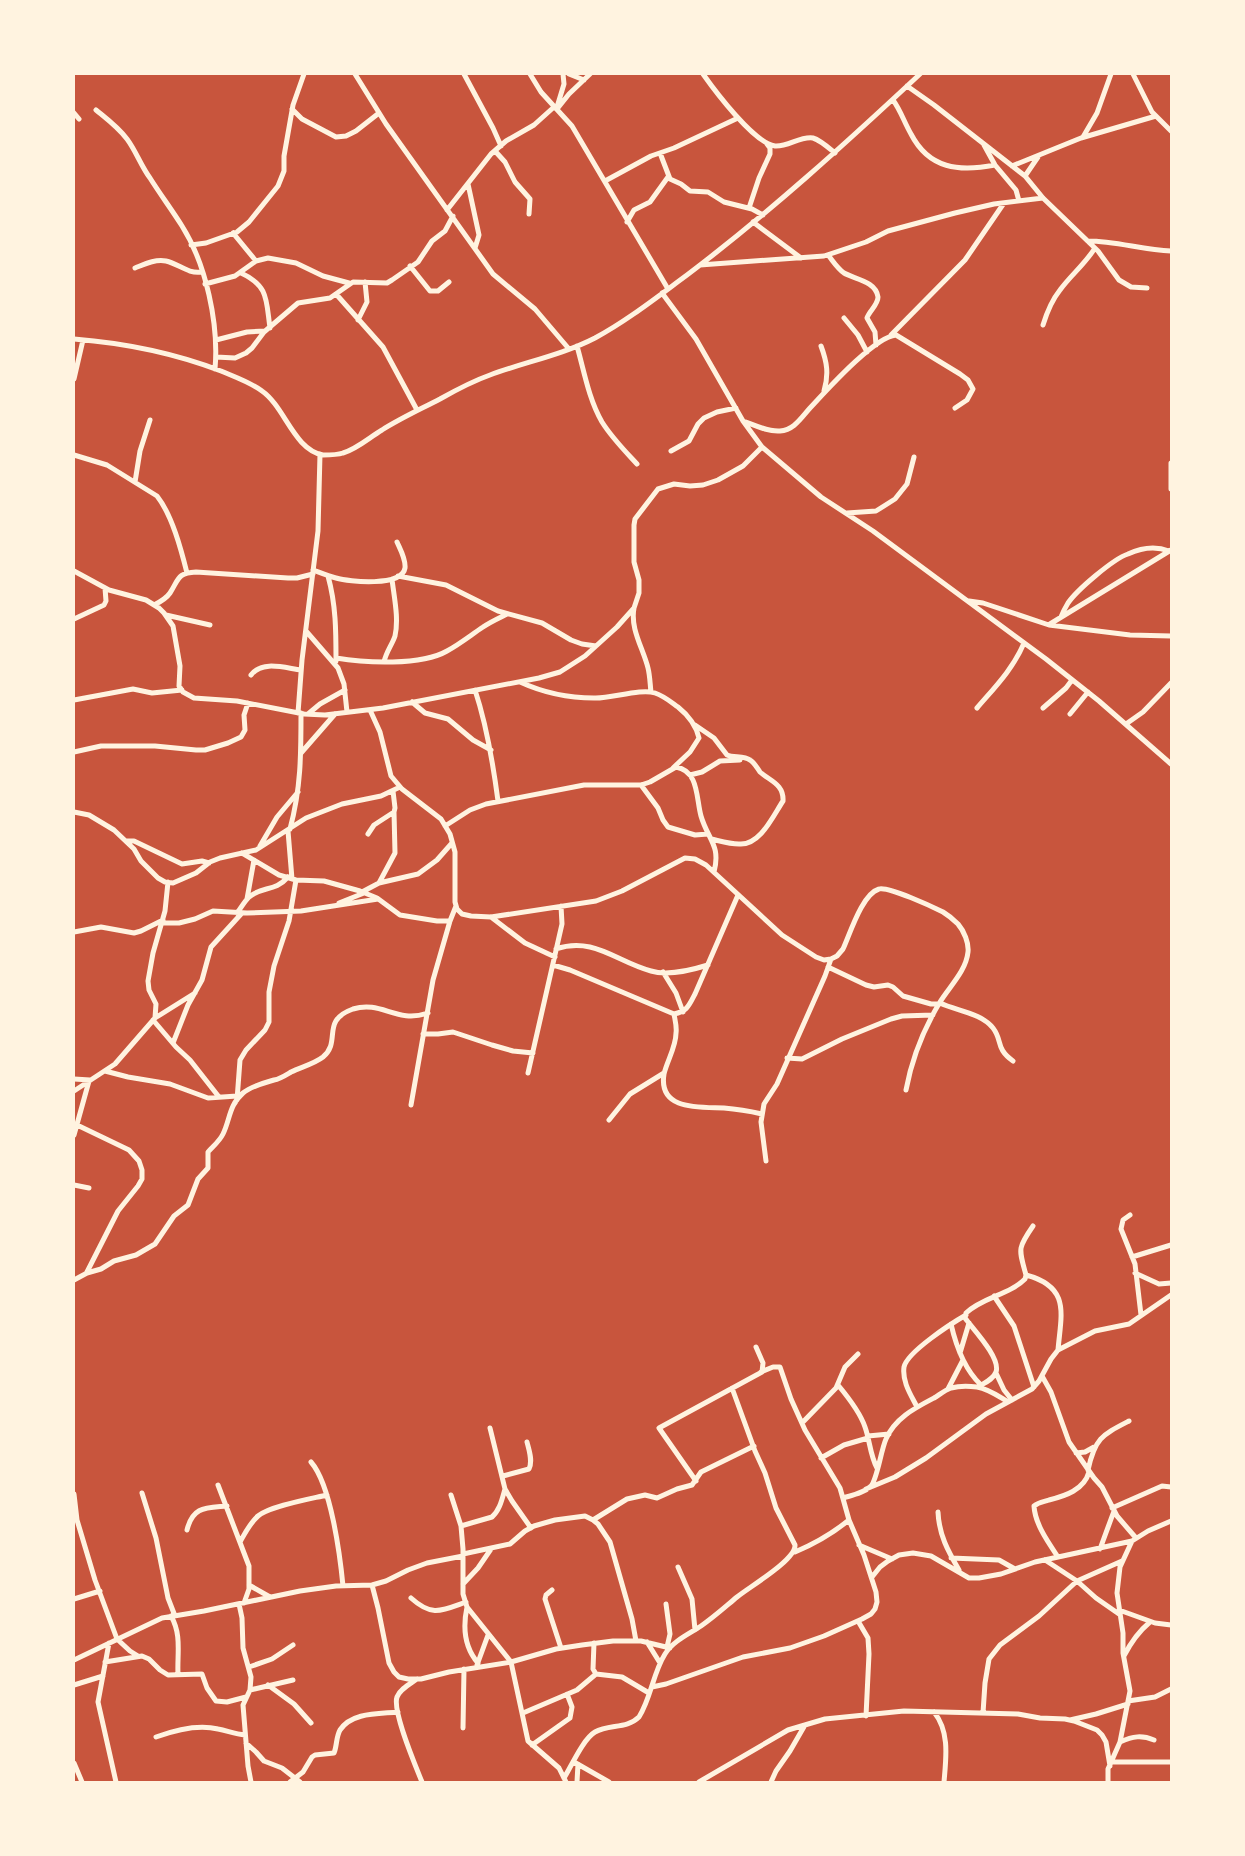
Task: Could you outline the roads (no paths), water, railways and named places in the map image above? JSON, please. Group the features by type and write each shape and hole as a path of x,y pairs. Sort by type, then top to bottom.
{"street":[{"path":"191,245 206,243 233,233 249,222 278,186 284,171 284,156 292,109 304,74"},
{"path":"355,74 421,176 493,274 535,309 569,349"},
{"path":"464,74 501,146"},
{"path":"530,74 541,92 572,126 668,289"},
{"path":"556,108 564,84 563,74"},
{"path":"569,74 584,80"},
{"path":"447,210 501,146 556,108 590,74"},
{"path":"703,74 726,106 770,148 770,154 759,178 750,208"},
{"path":"74,339 154,350 247,381 264,392 278,406 298,438 316,453 327,455 345,452 417,410 490,375 545,359 594,338 617,324 668,289 763,215 835,153 920,74"},
{"path":"1083,138 1097,113 1111,74"},
{"path":"1133,74 1144,99 1156,116 1171,131"},
{"path":"907,86 1025,176 1043,198 1106,260 1119,280 1131,287 1147,288"},
{"path":"892,100 902,113 914,140 929,158 941,165 974,168 995,165"},
{"path":"292,109 302,119 336,137 346,136 356,131 379,113"},
{"path":"96,110 127,138 148,176 183,227 212,305 216,340 215,369"},
{"path":"74,113 79,118"},
{"path":"1012,166 1083,138 1156,116"},
{"path":"605,182 660,153 738,118"},
{"path":"766,143 776,146 813,138 835,153"},
{"path":"983,144 995,165 1016,190 1019,201"},
{"path":"495,152 505,162 515,182 530,199 529,214"},
{"path":"660,153 668,177 690,191 708,192 724,202 750,208 763,215"},
{"path":"1025,176 1038,156"},
{"path":"627,222 634,210 650,202 668,177"},
{"path":"468,184 479,235 475,248"},
{"path":"700,265 828,255 866,242 888,231 955,213 1004,203 1043,198"},
{"path":"743,421 771,430 780,431 791,428 867,352 891,336 965,260 1004,203"},
{"path":"205,284 235,276 256,261 268,258 296,263 323,276 350,283 387,283 418,262 432,241 444,233 452,216"},
{"path":"753,222 802,258"},
{"path":"233,233 256,261"},
{"path":"1088,241 1117,242 1137,248 1171,250"},
{"path":"1043,325 1052,302 1059,291 1082,266 1095,248"},
{"path":"828,255 844,273 870,284 876,294 876,302 867,318 875,332 876,345"},
{"path":"135,268 152,262 164,261 195,273 201,272"},
{"path":"410,266 430,291 438,291 449,282"},
{"path":"241,273 252,278 262,288 268,310 268,329"},
{"path":"358,320 367,302 365,282"},
{"path":"216,357 235,358 246,353 268,329 298,303 323,300 336,294 350,283"},
{"path":"662,293 696,339 743,421 762,447 820,497 880,536 1088,692 1171,764"},
{"path":"336,294 383,348 417,410"},
{"path":"844,318 858,335 867,352"},
{"path":"216,340 268,329"},
{"path":"891,336 904,339 968,380 972,389 971,394 967,400 955,408"},
{"path":"74,379 84,340"},
{"path":"576,346 602,422 637,464"},
{"path":"821,346 828,372 824,394"},
{"path":"671,450 689,441 698,424 704,418 716,412 736,408"},
{"path":"135,482 140,451 150,420"},
{"path":"650,692 648,667 637,638 634,619 634,608 639,593 640,580 634,562 635,519 654,494 662,487 674,484 703,485 718,480 743,466 762,447"},
{"path":"74,1280 87,1272 100,1269 114,1261 136,1255 155,1244 174,1216 188,1205 198,1179 208,1168 208,1152 224,1134 230,1112 237,1098 240,1060 246,1050 265,1030 269,1022 270,992 274,966 290,911 292,879 289,830 298,792 301,753 301,670 318,531 320,454"},
{"path":"74,455 107,464 151,492 162,502 181,550 187,572"},
{"path":"845,513 876,511 894,499 907,484 914,457"},
{"path":"1171,463 1171,489"},
{"path":"154,605 162,601 170,593 179,577 187,572 288,578 313,572 353,582 392,579 403,573 405,563 397,542"},
{"path":"1061,618 1071,599 1117,560 1128,554 1146,549 1161,548 1170,551"},
{"path":"1049,624 1170,551"},
{"path":"74,571 105,588 123,595 146,600 165,614 173,626 180,666 179,686 194,698 248,703 308,714 336,714 370,710 560,672 585,656 617,627 634,608"},
{"path":"328,576 334,597 336,618 336,665 345,690 347,712"},
{"path":"398,576 446,585 507,614 542,623 572,640 596,646"},
{"path":"384,662 386,652 394,637 396,626 392,579"},
{"path":"74,619 104,605 106,601 105,588"},
{"path":"966,600 984,603 1049,624 1114,634 1171,636"},
{"path":"165,614 210,625"},
{"path":"336,658 354,662 384,662 410,660 445,653 483,626 507,614"},
{"path":"306,631 336,665"},
{"path":"977,708 1010,669 1018,658 1024,644"},
{"path":"251,675 255,670 263,666 301,670"},
{"path":"1043,708 1066,688 1072,680"},
{"path":"520,681 538,690 567,697 596,698 650,692 664,697 681,710 695,725 714,738 727,755 752,760 762,773 775,782 782,794 782,801 767,825 750,844 740,845 709,836 695,835 668,826 662,820 658,808 641,785"},
{"path":"1126,724 1143,712 1171,683"},
{"path":"74,700 132,688 152,693 182,690"},
{"path":"308,714 320,704 345,690"},
{"path":"475,690 483,714 491,750 498,801"},
{"path":"1070,714 1088,692"},
{"path":"412,702 425,713 448,719 473,740 491,750"},
{"path":"74,752 109,746 154,746 205,750 241,737 245,730 244,715 248,703"},
{"path":"370,710 380,732 391,776 400,788 441,819 455,852 456,906 433,980 410,1105"},
{"path":"301,753 336,714"},
{"path":"445,826 470,810 498,801 584,785 641,785 650,782 673,768 697,744 699,738 695,725"},
{"path":"690,775 698,773 720,761 737,761 744,758"},
{"path":"673,768 676,766 684,768 690,775 698,796 700,814 716,850 717,859 714,872"},
{"path":"74,812 88,815 101,821 134,848 141,861 158,878 173,883 196,873 209,863 220,858 260,847 306,818 339,805 381,796 400,788"},
{"path":"379,883 395,853 393,791"},
{"path":"260,847 277,817 298,792"},
{"path":"368,834 374,825 394,812"},
{"path":"125,841 134,841 182,864 202,861 209,863"},
{"path":"336,905 379,883 418,874 437,860 452,843"},
{"path":"242,853 279,874 292,879 324,881 363,892 378,899 400,915 437,921 450,921"},
{"path":"456,906 462,914 491,917 596,901 629,888 685,858 696,859 714,872 782,935 816,957 824,960 837,956 843,949 866,899 878,889 885,888 898,892 944,913 959,925 968,944 968,953 964,965 939,1004 911,1062 906,1090"},
{"path":"173,1043 188,1005 202,980 211,947 240,913 247,900 254,860"},
{"path":"247,900 259,892 279,886 292,879"},
{"path":"168,882 168,896 148,981 149,990 156,1004 154,1019 219,1097"},
{"path":"553,965 570,970 674,1014 683,1012 687,1009 695,994 738,895"},
{"path":"74,932 100,926 134,933 162,921 179,923 195,919 213,911 240,913 312,910 378,899"},
{"path":"528,1073 562,924 561,906"},
{"path":"491,917 524,943 555,957"},
{"path":"556,949 576,945 592,947 653,972 688,971 708,965"},
{"path":"766,1161 760,1122 764,1104 777,1084 831,959"},
{"path":"828,967 866,985 874,987 892,986 903,996 973,1014 990,1025 995,1031 1002,1052 1013,1061"},
{"path":"662,972 676,993 683,1012"},
{"path":"74,1091 115,1064 154,1019 196,992"},
{"path":"105,1071 170,1084 208,1098 237,1098 248,1090 279,1079 324,1056 331,1045 333,1024 343,1014 368,1006 408,1017 428,1013"},
{"path":"674,1014 676,1034 664,1073 663,1085 667,1095 673,1101 697,1108 743,1110 762,1114"},
{"path":"787,1058 802,1058 891,1019 902,1016 933,1015"},
{"path":"423,1034 453,1032 499,1047 533,1053"},
{"path":"609,1120 630,1094 664,1073"},
{"path":"74,1079 90,1080"},
{"path":"74,1135 90,1080"},
{"path":"77,1125 129,1150 139,1161 142,1170 142,1179 118,1210 87,1272"},
{"path":"74,1185 90,1188"},
{"path":"1130,1215 1123,1220 1121,1229 1132,1258 1142,1315"},
{"path":"917,1407 906,1386 904,1364 918,1348 966,1315 972,1307 1021,1283 1026,1275 1020,1251 1025,1237 1034,1226"},
{"path":"1132,1258 1171,1245"},
{"path":"1135,1273 1159,1284 1171,1283"},
{"path":"1026,1275 1050,1284 1061,1304 1063,1317 1058,1350"},
{"path":"844,1498 895,1477 926,1458 986,1414 1034,1387 1058,1350 1095,1331 1128,1324 1171,1295"},
{"path":"994,1296 1014,1326 1034,1387"},
{"path":"966,1315 969,1323 983,1341 992,1357 996,1373 1010,1401"},
{"path":"960,1353 969,1323"},
{"path":"951,1324 963,1360 979,1386"},
{"path":"756,1348 763,1363 761,1372"},
{"path":"802,1424 838,1384 845,1367 858,1354"},
{"path":"948,1390 963,1360"},
{"path":"523,1713 577,1690 596,1674 622,1677 650,1690 743,1657 790,1648 824,1636 858,1621 871,1614 875,1609 877,1602 872,1577 848,1520 844,1498 802,1424 780,1367 773,1367 761,1372 660,1428 660,1431 696,1481"},
{"path":"979,1386 990,1380 996,1373"},
{"path":"1042,1376 1051,1392 1066,1436 1076,1453 1102,1487 1113,1510 1134,1540"},
{"path":"838,1384 859,1414 877,1469"},
{"path":"866,1489 875,1480 889,1434 897,1422 907,1413 948,1390 965,1386 979,1386 1010,1401"},
{"path":"732,1388 765,1473 776,1508 795,1546 795,1552"},
{"path":"1058,1557 1045,1536 1036,1516 1034,1506 1071,1493 1086,1479 1095,1447 1100,1438 1129,1421"},
{"path":"490,1428 505,1489 531,1528"},
{"path":"822,1458 844,1445 868,1437 889,1434"},
{"path":"503,1476 529,1469 531,1458 527,1442"},
{"path":"593,1520 627,1499 646,1495 657,1498 692,1485 701,1472 754,1446"},
{"path":"1076,1453 1085,1452 1095,1447"},
{"path":"311,1462 322,1477 327,1496 341,1563 343,1586"},
{"path":"1086,1479 1096,1480"},
{"path":"218,1485 249,1566 249,1585 241,1603 243,1648 251,1677 250,1690 243,1705 251,1782"},
{"path":"1100,1549 1113,1510 1162,1486 1171,1487"},
{"path":"461,1526 492,1517 502,1502 505,1489"},
{"path":"142,1493 156,1538 168,1598 178,1629 178,1674"},
{"path":"74,1494 77,1520 117,1639 130,1651 138,1656 149,1659 168,1675 202,1674 207,1688 216,1701 227,1702 246,1697"},
{"path":"451,1495 461,1526 466,1604 464,1621 466,1640 476,1665"},
{"path":"240,1542 259,1515 280,1507 327,1496"},
{"path":"187,1530 195,1513 200,1509 227,1506"},
{"path":"938,1512 940,1533 960,1573"},
{"path":"74,1660 162,1618 300,1591 372,1585 427,1563 510,1544 531,1528 554,1520 585,1516 598,1524 610,1542 632,1619 636,1641"},
{"path":"372,1585 389,1663 399,1677 418,1679 476,1665 511,1662 561,1648 594,1643 636,1641 668,1647 695,1630 752,1585 776,1570 795,1552 839,1528 848,1520"},
{"path":"872,1577 880,1567 892,1559 899,1555 913,1553 931,1556 969,1578 1001,1574 1045,1560 1134,1540 1148,1531 1171,1522"},
{"path":"1108,1782 1107,1776 1120,1742 1130,1684 1124,1656 1117,1582 1122,1561 1134,1540"},
{"path":"859,1545 892,1559"},
{"path":"464,1584 492,1549"},
{"path":"952,1558 999,1560 1015,1569"},
{"path":"1045,1560 1077,1581 1096,1598 1119,1612 1150,1622 1171,1625"},
{"path":"983,1713 989,1659 1000,1645 1039,1616 1077,1581 1122,1561"},
{"path":"678,1567 692,1599 695,1630"},
{"path":"249,1585 270,1597"},
{"path":"552,1590 546,1595 545,1599 561,1648"},
{"path":"74,1599 100,1591"},
{"path":"411,1598 427,1610 435,1611 466,1604"},
{"path":"466,1604 488,1635 511,1662 523,1713 526,1736 532,1745 559,1768 565,1780"},
{"path":"565,1780 586,1742 594,1732 634,1722 642,1713 660,1663 668,1647 670,1634 666,1604"},
{"path":"858,1621 868,1638 869,1646 866,1716"},
{"path":"1124,1656 1136,1636 1150,1622"},
{"path":"476,1665 488,1635"},
{"path":"647,1642 660,1663"},
{"path":"109,1643 98,1702 116,1782"},
{"path":"594,1643 593,1669 596,1674"},
{"path":"249,1667 272,1660 293,1645"},
{"path":"105,1662 138,1656"},
{"path":"463,1728 464,1669"},
{"path":"74,1685 103,1676"},
{"path":"418,1679 403,1689 397,1697 396,1706 405,1741 422,1782"},
{"path":"250,1690 293,1680"},
{"path":"268,1685 294,1704 311,1723"},
{"path":"1069,1720 1155,1697 1171,1689"},
{"path":"532,1745 570,1718 572,1707 566,1694"},
{"path":"699,1782 788,1730 825,1719 904,1711 1018,1714 1069,1720 1098,1730 1102,1734 1106,1742 1111,1764"},
{"path":"290,1782 303,1772 312,1757 334,1752 340,1731 352,1720 370,1714 398,1712"},
{"path":"934,1712 943,1727 945,1740 944,1782"},
{"path":"771,1782 805,1725"},
{"path":"156,1737 190,1728 217,1728 233,1734 245,1735"},
{"path":"1120,1742 1134,1736 1144,1736 1154,1740"},
{"path":"246,1743 264,1761 282,1768 300,1782"},
{"path":"74,1762 82,1782"},
{"path":"1111,1764 1171,1762"},
{"path":"576,1763 577,1782"},
{"path":"576,1763 609,1782"}]}
